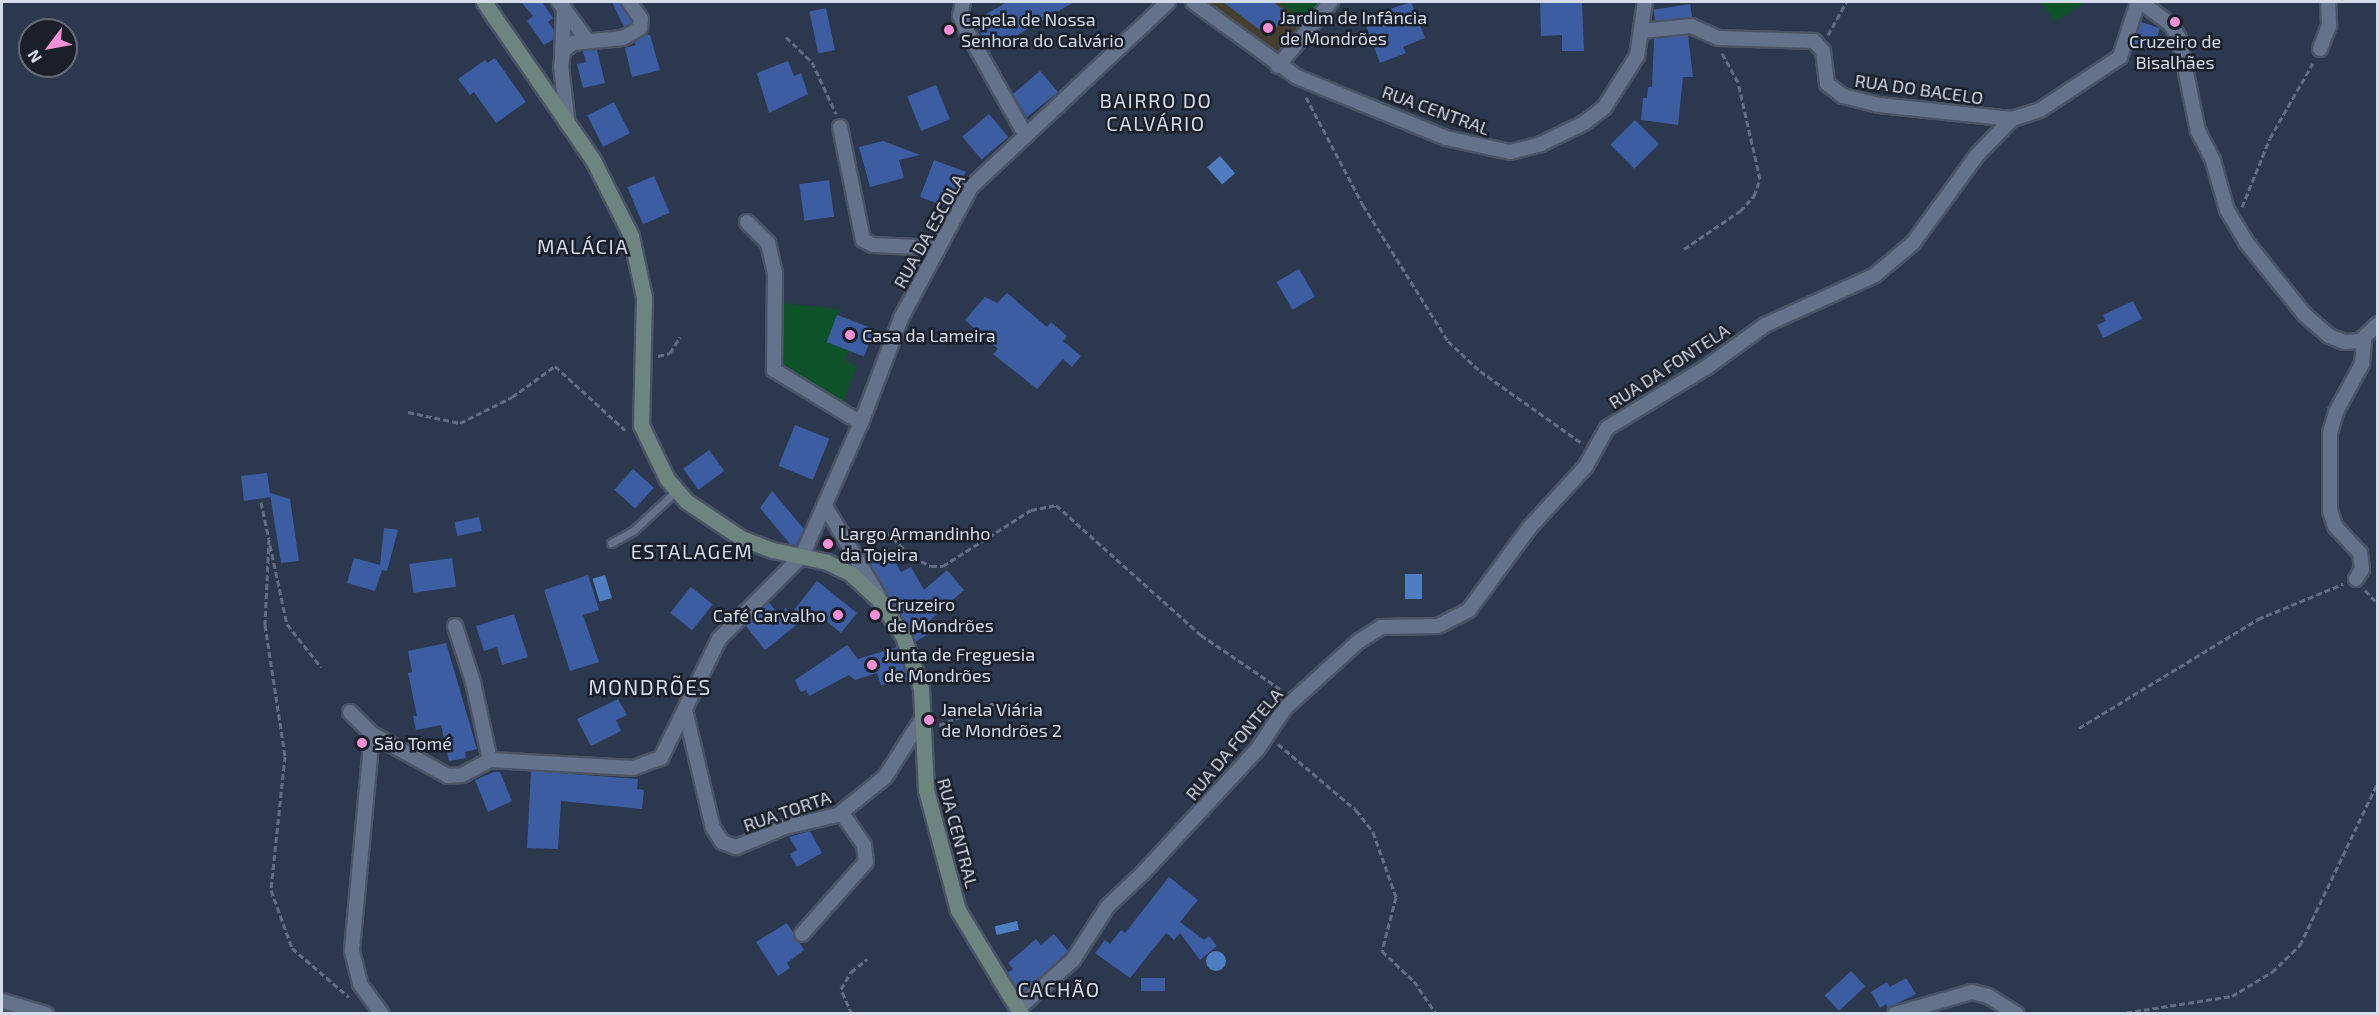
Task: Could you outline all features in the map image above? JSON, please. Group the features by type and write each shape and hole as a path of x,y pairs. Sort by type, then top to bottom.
{"main road":[{"path":"484,2 607,184 635,246 644,297 644,356 640,417 649,447 676,491 741,538 827,562 850,573 890,615"},
{"name":"RUA CENTRAL","path":"890,615 916,668 926,790 958,910 1019,1011"}],"street":[{"path":"562,54 570,44 587,40 623,38 640,28 642,20 629,2"},
{"path":"963,2 960,16 964,26 1026,136"},
{"name":"RUA DA ESCOLA","path":"825,506 861,423 902,318 976,181 1168,2"},
{"name":"RUA CENTRAL","path":"1193,2 1278,66 1297,77 1446,138 1486,150 1517,151 1541,144 1598,113 1633,64 1642,31 1645,2"},
{"path":"1278,66 1331,2"},
{"path":"2139,2 2171,25 2179,38 2196,126 2235,226 2318,328 2340,341 2364,339"},
{"name":"RUA DO BACELO","path":"1822,48 1827,84 1843,96 1879,105 2013,119 2036,112 2117,59 2139,2"},
{"path":"2320,49 2329,25 2328,2"},
{"path":"561,4 562,54 568,124"},
{"path":"561,4 587,40"},
{"path":"1642,31 1691,26 1713,36 1810,40 1822,48"},
{"name":"RUA DA FONTELA","path":"1019,1011 1073,960 1108,906 1142,874 1268,736 1294,699 1370,632 1393,625 1438,626 1469,610 1530,527 1594,452 1611,425 1714,362 1758,329 1856,287 1898,258 1919,235 1978,154 2013,119"},
{"path":"840,127 864,240 873,245 938,248"},
{"path":"747,222 768,243 775,273 774,370 861,423"},
{"path":"2356,579 2362,569 2360,553 2335,526 2331,516 2330,433 2336,412 2362,364 2364,339 2378,324"},
{"path":"825,506 890,615"},
{"path":"350,712 372,734 448,776 462,775 490,760 645,767 665,753 723,633 802,556 825,506"},
{"path":"455,626 473,682 490,760"},
{"name":"RUA TORTA","path":"685,710 713,828 726,845 741,846 785,827 825,821 842,813 885,777 922,724"},
{"path":"372,734 352,951 360,984 381,1014"},
{"path":"802,934 866,862 864,845 842,813"},
{"path":"1895,1014 1972,992 1988,996 2017,1014"},
{"path":"2,1001 46,1014"}],"lane":[{"path":"611,543 634,530 676,491"}],"path":[{"path":"1822,48 1846,2"},
{"path":"1684,249 1740,211 1754,196 1760,179 1738,82 1713,36"},
{"path":"786,37 812,62 840,127"},
{"path":"2235,226 2270,138 2320,49"},
{"path":"1302,92 1362,205 1448,341 1480,371 1594,452"},
{"path":"644,356 667,355 680,337"},
{"path":"408,412 460,423 512,397 555,366 649,447"},
{"path":"261,502 287,624 321,667"},
{"path":"848,546 882,531 919,561 943,566 1031,510 1056,505 1201,635 1294,699"},
{"path":"268,539 265,625 285,756 271,890 292,948 352,1000"},
{"path":"2079,728 2258,619 2356,579"},
{"path":"922,724 995,703"},
{"path":"1268,736 1356,810 1373,832 1396,897 1382,951 1414,981 1436,1014"},
{"path":"2117,1014 2232,996 2272,972 2300,945 2378,782"},
{"path":"852,1014 841,989 851,972 867,959"}],"shaded area":[{"name":"Jardim de Infância de Mondrões","path":"1199,2 1279,2 1307,23 1277,59"}],"green space":[{"path":"1279,2 1325,2 1307,23"},
{"path":"2041,2 2086,2 2055,22"},
{"path":"782,303 840,309 827,342 849,351 845,361 857,366 842,405 779,370"}],"water":[{"path":"1220,156 1235,173 1222,185 1207,167"},
{"path":"1405,574 1422,574 1422,599 1405,599"},
{"path":"605,575 612,598 600,602 593,579"},
{"path":"1017,921 1019,930 997,935 995,926"},
{"path":"1216,951 1223,954 1226,961 1223,968 1216,971 1209,968 1206,961 1209,954"}],"building":[{"path":"521,2 542,2 553,18 548,22 554,30 554,39 544,45 527,21 533,16"},
{"path":"612,2 620,2 632,23 624,27"},
{"path":"1007,2 1074,2 990,51 974,21"},
{"path":"1223,2 1273,2 1288,13 1269,37"},
{"path":"1411,2 1425,38 1403,47 1406,53 1380,63 1366,26 1378,22 1375,14"},
{"path":"1540,2 1582,2 1584,51 1562,51 1562,35 1541,36"},
{"path":"1690,4 1692,17 1655,23 1653,10"},
{"path":"826,8 835,50 818,54 809,12"},
{"path":"2141,22 2160,28 2153,51 2134,45"},
{"path":"650,35 660,70 632,77 625,48 636,45 634,42"},
{"path":"1688,35 1693,77 1683,77 1678,125 1641,120 1643,98 1647,98 1648,87 1652,87 1654,39"},
{"path":"597,50 605,83 583,88 577,64 586,62 583,51"},
{"path":"495,58 526,102 496,123 474,92 470,95 458,79 485,60 487,63"},
{"path":"788,61 794,76 801,73 808,94 769,113 757,73"},
{"path":"1040,71 1058,92 1027,117 1013,94"},
{"path":"936,85 950,119 921,131 907,97"},
{"path":"614,102 630,133 603,147 587,116"},
{"path":"989,114 1008,137 981,159 962,136"},
{"path":"1635,120 1659,144 1634,169 1610,145"},
{"path":"883,141 920,155 899,160 904,178 870,187 859,147"},
{"path":"934,160 966,172 947,207 920,197"},
{"path":"654,176 670,213 643,224 627,187"},
{"path":"829,180 834,217 804,221 799,184"},
{"path":"1299,269 1315,297 1292,310 1276,282"},
{"path":"1007,293 1047,327 1051,322 1067,336 1063,341 1081,356 1072,367 1063,359 1037,389 993,354 998,349 965,320 985,297 997,303"},
{"path":"2133,301 2142,319 2103,338 2097,325 2106,321 2103,315"},
{"name":"Casa da Lameira","path":"837,315 874,329 864,356 827,342"},
{"path":"795,425 829,439 813,480 779,466"},
{"path":"709,450 724,471 698,490 683,469"},
{"path":"633,469 654,488 635,509 614,490"},
{"path":"267,473 270,493 290,499 299,561 281,563 270,497 244,501 241,476"},
{"path":"772,491 804,529 796,545 790,544 760,508"},
{"path":"479,517 482,531 457,536 455,522"},
{"path":"384,528 398,530 387,571 382,570 375,591 347,583 354,558 380,565"},
{"path":"889,551 901,572 911,567 924,590 947,570 964,590 929,621 934,631 915,642 869,563"},
{"path":"452,558 456,587 413,593 409,564"},
{"path":"588,575 599,610 583,615 599,662 570,671 544,590"},
{"path":"817,581 857,613 841,633 814,611 765,650 745,625 769,602 778,614 786,608 791,614"},
{"path":"691,587 713,605 692,630 670,613"},
{"path":"514,614 528,657 502,665 497,647 484,651 476,626"},
{"path":"446,643 477,749 465,752 466,758 449,761 441,725 416,730 413,716 417,716 408,673 412,672 408,651"},
{"path":"847,645 858,659 897,647 908,681 881,685 877,673 855,680 849,675 809,696 806,690 801,692 795,680"},
{"path":"618,699 627,715 616,720 621,731 591,746 577,719"},
{"path":"531,771 638,779 637,789 644,790 642,809 561,801 558,849 527,848"},
{"path":"494,772 500,772 512,801 488,812 475,780"},
{"path":"810,831 822,853 797,867 790,854 797,850 789,837"},
{"path":"1169,877 1198,900 1180,922 1204,940 1209,936 1217,946 1200,960 1180,933 1174,940 1166,933 1130,978 1095,953 1105,940 1110,944 1121,930 1125,933"},
{"path":"787,923 804,950 787,963 790,968 778,976 756,942"},
{"path":"1054,934 1068,951 1021,995 1007,973 1013,969 1008,963 1036,939 1041,945"},
{"path":"1851,971 1865,986 1839,1011 1825,996"},
{"path":"1141,978 1165,978 1165,991 1141,991"},
{"path":"1906,978 1916,994 1888,1008 1886,1004 1880,1008 1871,992 1887,982 1890,987"}],"place":[{"name":"Cruzeiro de Bisalhães","path":"2175,22"},
{"name":"Jardim de Infância de Mondrões","path":"1268,28"},
{"name":"Capela de Nossa Senhora do Calvário","path":"949,30"},
{"name":"Casa da Lameira","path":"850,335"},
{"name":"Largo Armandinho da Tojeira","path":"828,544"},
{"name":"Café Carvalho","path":"838,615"},
{"name":"Cruzeiro de Mondrões","path":"875,615"},
{"name":"Junta de Freguesia de Mondrões","path":"872,665"},
{"name":"Janela Viária de Mondrões 2","path":"929,720"},
{"name":"São Tomé","path":"362,743"}],"district":[{"name":"BAIRRO DO CALVÁRIO","path":"1156,112"},
{"name":"MALÁCIA","path":"583,246"},
{"name":"ESTALAGEM","path":"692,551"},
{"name":"MONDRÕES","path":"650,687"},
{"name":"CACHÃO","path":"1059,989"}]}
